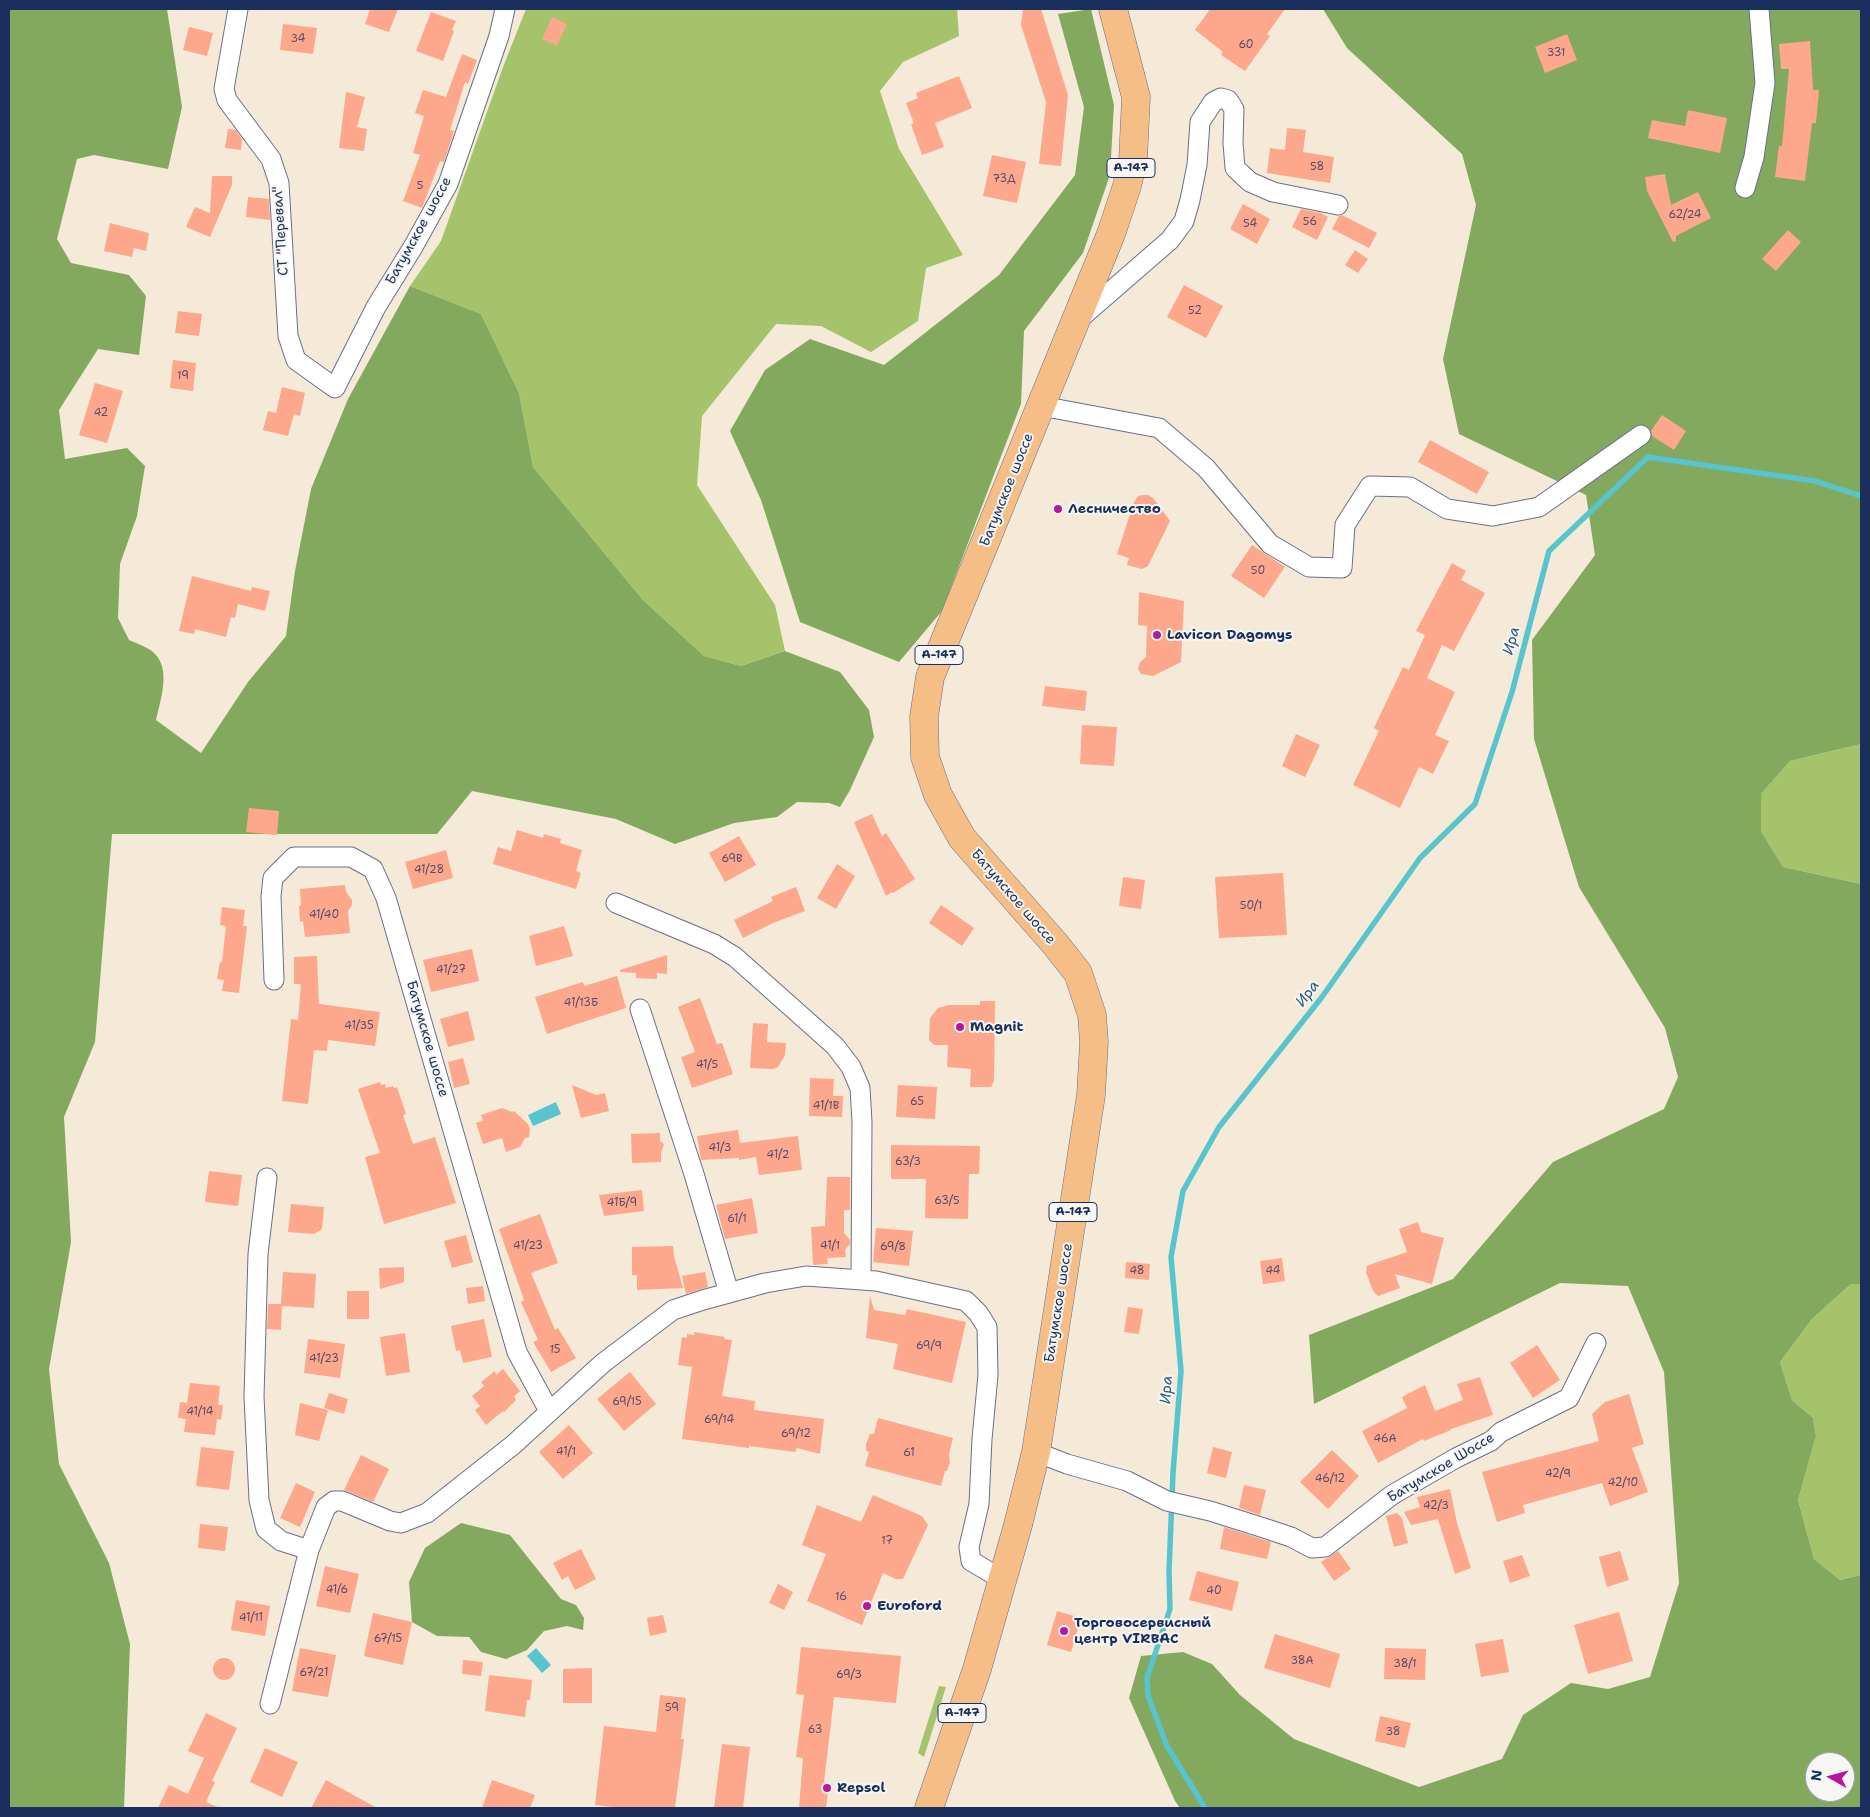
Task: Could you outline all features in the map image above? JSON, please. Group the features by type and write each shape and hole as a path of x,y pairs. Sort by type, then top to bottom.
{"highway":[{"name":"Батумское шоссе","path":"928,1808 977,1669 1003,1580 1036,1452 1091,1095 1094,1042 1092,1015 1078,974 1056,945 962,838 938,794 925,757 924,717 930,677 1076,321 1128,186 1133,160 1136,98 1113,9"}],"street":[{"name":"СТ \"Перевал\"","path":"238,9 224,89 227,100 271,159 279,183 288,336 296,360 335,388"},
{"name":"Батумское шоссе","path":"335,388 376,308 448,184 500,36 505,9"},
{"path":"1745,188 1754,157 1765,84 1759,9"},
{"path":"1076,321 1170,240 1184,220 1197,165 1200,122 1213,102 1221,98 1228,100 1234,109 1233,143 1235,168 1250,182 1273,192 1338,205"},
{"path":"1041,406 1159,428 1206,468 1270,544 1309,567 1342,568 1345,524 1370,486 1410,487 1447,509 1492,516 1539,507 1641,435"},
{"name":"Батумское шоссе","path":"274,980 271,896 273,878 294,857 351,857 373,868 386,898 517,1352 548,1412"},
{"path":"616,903 714,944 735,957 835,1046 851,1067 860,1088 862,1122 861,1280"},
{"path":"640,1009 694,1174 729,1293"},
{"path":"267,1178 258,1254 254,1388 259,1500 266,1529 281,1541 309,1550"},
{"path":"270,1704 309,1550 326,1508 334,1501 342,1501 390,1522 401,1523 427,1513 512,1445 603,1363 673,1310 765,1283 806,1276 885,1283 966,1301 978,1313 987,1327 988,1375 982,1439 979,1504 969,1547 971,1561 1003,1580"},
{"name":"Батумское Шоссе","path":"1036,1452 1067,1464 1127,1481 1167,1501 1210,1511 1264,1528 1291,1537 1312,1548 1325,1547 1392,1495 1456,1458 1491,1441 1501,1432 1569,1398 1596,1344"}],"green space":[{"path":"9,9 167,9 182,107 168,169 94,155 77,159 57,239 71,263 129,275 146,296 139,355 98,349 59,410 65,459 127,448 145,466 137,516 120,564 118,618 129,640 147,648 155,654 160,662 163,671 163,681 156,720 201,753 248,682 286,636 295,571 311,489 348,399 410,286 481,314 519,393 533,467 643,600 704,656 741,666 785,651 840,672 869,710 874,737 850,790 840,807 829,803 797,802 777,817 734,823 675,844 616,819 472,791 437,834 112,834 95,1042 64,1117 71,1242 49,1369 59,1464 109,1563 130,1644 124,1808 9,1808"},
{"path":"526,9 957,9 959,36 903,62 880,91 899,149 963,255 926,268 918,321 871,352 821,326 776,324 702,416 697,485 775,605 785,651 741,666 704,656 643,600 533,467 519,393 481,314 410,286 441,241 503,67"},
{"path":"1091,9 1114,105 1110,175 1083,253 1024,331 1021,404 942,611 899,662 800,622 761,500 730,431 765,370 810,339 884,365 999,275 1075,175 1084,107 1058,14"},
{"path":"1323,9 1861,9 1861,744 1790,761 1761,794 1761,831 1783,867 1861,884 1861,1284 1851,1284 1812,1319 1780,1362 1792,1400 1813,1418 1816,1436 1798,1500 1814,1559 1840,1580 1861,1575 1861,1808 1180,1808 1175,1801 1129,1698 1141,1656 1183,1652 1212,1664 1240,1695 1294,1739 1419,1787 1502,1759 1523,1715 1571,1683 1608,1689 1650,1677 1679,1583 1664,1372 1628,1286 1560,1283 1314,1404 1309,1335 1453,1279 1553,1162 1664,1109 1678,1077 1665,1028 1579,887 1534,739 1532,640 1595,555 1586,495 1459,434 1443,359 1476,205 1462,154 1347,48"},
{"path":"1861,744 1861,884 1783,867 1761,831 1761,794 1790,761"},
{"path":"1851,1284 1861,1284 1861,1575 1840,1580 1814,1559 1798,1500 1816,1436 1813,1418 1792,1400 1780,1362 1812,1319"},
{"path":"461,1523 510,1535 561,1599 576,1605 584,1618 583,1630 567,1626 544,1631 527,1650 506,1659 481,1652 469,1637 437,1636 412,1622 409,1582 425,1548"},
{"path":"939,1686 946,1687 924,1757 918,1753"}],"water":[{"path":"556,1102 561,1114 533,1126 528,1115"},
{"path":"536,1648 551,1665 542,1673 527,1656"}],"building":[{"path":"370,9 398,9 389,32 365,24"},
{"path":"1023,9 1041,9 1068,95 1061,166 1039,164 1046,102 1021,25"},
{"path":"1210,9 1285,9 1267,34 1270,36 1245,71 1221,55 1223,52 1195,30"},
{"path":"431,12 456,21 443,61 416,51"},
{"path":"552,17 567,24 557,46 542,39"},
{"path":"283,24 317,28 313,54 280,50"},
{"path":"189,27 213,33 207,56 183,50"},
{"path":"1567,34 1577,60 1545,73 1535,47"},
{"path":"1810,41 1813,90 1819,90 1816,123 1812,123 1805,181 1775,177 1779,146 1782,146 1789,69 1781,69 1779,44"},
{"path":"462,54 477,60 468,84 465,82 450,130 454,131 444,162 440,161 422,208 403,201 420,155 413,153 424,116 415,113 423,90 446,97"},
{"path":"959,76 972,108 935,123 944,147 922,155 911,124 914,123 906,103 918,98 916,93"},
{"path":"346,92 365,97 357,127 367,129 364,151 339,148"},
{"path":"1688,110 1727,118 1720,153 1648,138 1652,120 1685,126"},
{"path":"1287,128 1306,130 1303,152 1334,157 1330,183 1267,173 1270,148 1285,150"},
{"path":"228,129 236,130 242,139 241,150 225,148"},
{"path":"992,155 1026,162 1017,203 983,196"},
{"path":"1665,174 1671,205 1698,192 1711,218 1676,236 1676,241 1673,242 1647,191 1645,177"},
{"path":"212,176 232,176 232,185 210,237 186,227 195,207 210,213"},
{"path":"248,197 269,199 270,220 246,217"},
{"path":"1243,204 1270,219 1257,244 1230,229"},
{"path":"1301,209 1321,213 1328,217 1317,240 1292,227"},
{"path":"1342,215 1377,233 1369,248 1332,229 1339,216"},
{"path":"110,223 149,233 146,251 134,248 132,257 104,251"},
{"path":"1788,230 1801,242 1776,271 1762,259"},
{"path":"1355,250 1368,259 1358,273 1345,265"},
{"path":"1184,285 1223,306 1206,338 1167,317"},
{"path":"178,311 202,314 199,336 175,333"},
{"path":"173,360 196,363 193,391 170,388"},
{"path":"95,383 123,391 107,443 79,435"},
{"path":"282,387 305,393 300,416 294,414 288,436 263,430 268,411 276,413"},
{"path":"1662,415 1686,431 1674,450 1652,436 1651,431"},
{"path":"1430,440 1489,472 1477,494 1418,462"},
{"path":"1148,495 1153,498 1170,521 1148,566 1142,569 1127,565 1129,558 1117,554 1134,502 1138,496"},
{"path":"1252,545 1285,567 1264,598 1231,576"},
{"path":"1452,563 1466,571 1461,580 1485,593 1454,651 1442,645 1427,678 1455,692 1435,735 1449,741 1433,774 1419,767 1400,808 1353,785 1379,731 1374,728 1403,667 1409,670 1425,635 1416,631"},
{"path":"192,576 251,591 252,587 270,591 265,611 238,604 235,618 231,617 226,637 195,629 194,634 179,631"},
{"path":"1139,592 1184,601 1181,662 1153,676 1141,674 1138,669 1140,662 1146,657 1147,626 1138,625"},
{"path":"1045,686 1087,691 1085,711 1042,706"},
{"path":"1082,725 1117,727 1114,766 1080,764"},
{"path":"1296,734 1320,745 1305,777 1282,766"},
{"path":"249,808 279,811 277,835 246,832"},
{"path":"872,814 882,836 886,833 915,879 886,896 854,822"},
{"path":"517,830 543,838 544,834 561,839 560,843 582,850 576,871 581,873 576,889 493,864 498,847 511,851"},
{"path":"739,836 756,865 725,882 709,853"},
{"path":"446,850 453,878 413,889 405,862"},
{"path":"837,864 855,876 836,909 817,898"},
{"path":"1283,873 1287,935 1219,938 1215,877"},
{"path":"1123,877 1145,880 1141,909 1119,906"},
{"path":"345,885 346,892 352,900 352,905 348,911 350,933 305,937 303,921 300,922 300,889"},
{"path":"796,887 805,911 773,923 743,938 734,920 773,901 771,897"},
{"path":"941,905 974,928 962,946 929,923"},
{"path":"222,907 245,910 243,926 247,926 239,993 222,991 224,980 217,979 220,962 222,962 226,926 220,925"},
{"path":"564,926 573,956 536,966 529,936"},
{"path":"472,949 479,981 431,992 423,960"},
{"path":"667,955 667,974 657,973 657,979 636,978 636,973 620,972 620,970"},
{"path":"317,956 319,1004 380,1012 375,1046 328,1040 327,1051 314,1050 308,1104 282,1101 291,1019 298,1020 301,984 294,984 294,957"},
{"path":"617,976 626,1008 547,1034 535,997 583,982 584,986"},
{"path":"700,998 717,1044 722,1043 733,1074 692,1088 681,1057 695,1052 678,1007"},
{"path":"980,1001 995,1001 994,1081 991,1087 970,1087 971,1069 947,1067 948,1045 934,1045 929,1040 930,1018 938,1008 949,1005 980,1005"},
{"path":"468,1011 475,1040 448,1047 440,1019"},
{"path":"753,1023 768,1024 767,1042 786,1043 785,1055 778,1067 773,1069 750,1068"},
{"path":"463,1058 470,1084 454,1088 448,1062"},
{"path":"810,1078 834,1079 833,1096 843,1096 842,1117 809,1116"},
{"path":"380,1082 381,1085 385,1084 386,1088 397,1087 406,1114 403,1115 413,1144 435,1137 456,1203 384,1224 365,1157 380,1153 358,1089"},
{"path":"572,1085 596,1095 605,1093 609,1111 581,1118"},
{"path":"898,1085 937,1087 935,1119 896,1117"},
{"path":"502,1108 514,1111 528,1124 530,1129 529,1137 525,1138 520,1147 506,1152 502,1138 483,1144 476,1123 483,1121 481,1115"},
{"path":"738,1130 740,1143 798,1136 802,1170 759,1175 756,1157 739,1160 739,1158 701,1160 697,1136"},
{"path":"660,1133 660,1141 664,1144 661,1162 632,1163 631,1134"},
{"path":"891,1145 980,1146 979,1174 969,1174 968,1219 925,1218 926,1179 891,1179"},
{"path":"209,1171 242,1175 238,1206 205,1202"},
{"path":"827,1177 850,1177 850,1210 844,1210 844,1233 850,1240 850,1244 845,1250 846,1257 827,1258 828,1264 813,1265 811,1227 825,1226"},
{"path":"642,1190 644,1211 604,1216 599,1195"},
{"path":"752,1198 758,1233 725,1239 716,1205"},
{"path":"291,1204 324,1207 322,1229 314,1234 288,1232"},
{"path":"540,1214 558,1263 531,1273 555,1330 558,1328 576,1358 551,1372 533,1342 538,1340 521,1302 524,1300 499,1229"},
{"path":"1418,1222 1421,1232 1444,1238 1432,1284 1395,1274 1400,1288 1378,1296 1373,1291 1366,1272 1366,1266 1407,1252 1399,1229"},
{"path":"876,1228 913,1231 909,1266 873,1262"},
{"path":"466,1235 473,1262 452,1268 444,1241"},
{"path":"673,1246 683,1288 637,1290 637,1275 632,1275 632,1247"},
{"path":"1282,1258 1285,1281 1263,1284 1260,1261"},
{"path":"1126,1262 1150,1264 1149,1280 1125,1278"},
{"path":"404,1267 404,1282 380,1289 379,1268"},
{"path":"283,1272 316,1274 314,1308 282,1306 281,1330 267,1329 268,1304 281,1304"},
{"path":"705,1272 708,1287 686,1294 682,1276"},
{"path":"483,1286 485,1301 468,1304 466,1288"},
{"path":"347,1291 369,1291 369,1319 347,1319"},
{"path":"870,1296 874,1310 905,1315 907,1309 966,1322 952,1383 893,1369 898,1344 866,1338"},
{"path":"1128,1307 1143,1309 1139,1334 1124,1332"},
{"path":"484,1319 492,1357 463,1363 460,1350 456,1351 451,1326"},
{"path":"694,1332 732,1340 722,1396 755,1401 754,1410 824,1419 820,1454 797,1448 795,1452 682,1439 692,1367 678,1365 682,1337 687,1338 687,1334 694,1335"},
{"path":"405,1333 410,1372 386,1376 380,1337"},
{"path":"308,1339 345,1344 340,1378 304,1373"},
{"path":"1537,1345 1560,1380 1533,1398 1510,1363"},
{"path":"503,1369 520,1391 514,1396 516,1400 504,1412 486,1425 475,1410 480,1406 472,1396 484,1386 481,1382 495,1371 496,1375"},
{"path":"630,1372 656,1404 624,1431 597,1399"},
{"path":"1480,1377 1493,1415 1451,1429 1424,1441 1423,1439 1378,1463 1362,1431 1407,1408 1402,1397 1425,1385 1435,1411 1463,1400 1457,1384"},
{"path":"190,1383 220,1386 218,1405 223,1405 221,1420 217,1419 215,1435 184,1432 186,1419 178,1418 180,1402 187,1403"},
{"path":"329,1393 348,1399 344,1414 324,1408"},
{"path":"1629,1394 1644,1444 1632,1448 1648,1492 1610,1506 1602,1483 1523,1505 1525,1513 1497,1522 1482,1472 1599,1441 1592,1414 1605,1402"},
{"path":"300,1403 328,1410 319,1441 295,1435"},
{"path":"878,1418 953,1438 949,1454 950,1462 947,1471 945,1471 941,1486 865,1466 869,1452 866,1451 866,1444 870,1434 874,1434"},
{"path":"569,1425 593,1453 563,1479 539,1452"},
{"path":"201,1447 234,1451 229,1490 196,1486"},
{"path":"1213,1447 1232,1452 1226,1478 1207,1473"},
{"path":"1332,1450 1359,1476 1328,1509 1300,1482"},
{"path":"361,1455 389,1469 373,1502 344,1490"},
{"path":"296,1483 315,1492 300,1527 280,1518"},
{"path":"1244,1485 1266,1490 1260,1515 1239,1508"},
{"path":"1450,1489 1457,1523 1471,1568 1455,1574 1438,1519 1411,1525 1404,1512 1420,1507 1417,1497"},
{"path":"873,1495 922,1516 928,1525 903,1579 896,1579 883,1573 862,1625 807,1601 826,1554 802,1545 817,1505 861,1522"},
{"path":"1397,1513 1402,1518 1408,1543 1394,1547 1386,1516"},
{"path":"200,1524 228,1527 225,1551 198,1548"},
{"path":"1224,1527 1271,1542 1267,1559 1220,1549"},
{"path":"581,1549 596,1579 575,1590 568,1576 562,1580 553,1563"},
{"path":"1338,1551 1351,1569 1334,1581 1321,1562"},
{"path":"1620,1551 1629,1580 1607,1587 1599,1557"},
{"path":"1522,1555 1530,1576 1510,1583 1503,1561"},
{"path":"325,1566 359,1574 350,1613 316,1606"},
{"path":"1197,1571 1239,1582 1232,1611 1189,1600"},
{"path":"778,1584 793,1592 784,1610 769,1603"},
{"path":"236,1600 270,1606 265,1636 231,1630"},
{"path":"1057,1611 1081,1618 1071,1652 1047,1645"},
{"path":"1619,1612 1633,1661 1588,1674 1574,1625"},
{"path":"373,1613 412,1622 403,1665 364,1656"},
{"path":"663,1615 667,1632 650,1636 647,1618"},
{"path":"1275,1634 1340,1654 1330,1688 1264,1668"},
{"path":"1503,1639 1509,1672 1481,1677 1475,1644"},
{"path":"801,1647 901,1656 896,1703 834,1697 824,1782 829,1783 826,1808 799,1808 803,1758 796,1757 804,1695 796,1694"},
{"path":"300,1648 336,1655 328,1697 292,1691"},
{"path":"1385,1648 1426,1649 1425,1680 1384,1679"},
{"path":"224,1658 232,1661 235,1669 232,1677 224,1680 216,1677 213,1669 216,1661"},
{"path":"463,1660 483,1662 481,1676 462,1674"},
{"path":"592,1668 592,1703 563,1703 563,1669"},
{"path":"489,1675 532,1680 530,1700 527,1700 525,1717 485,1711"},
{"path":"660,1695 686,1698 681,1739 684,1739 675,1808 621,1808 595,1805 604,1726 656,1732"},
{"path":"206,1713 237,1728 212,1781 215,1782 206,1802 220,1808 158,1808 169,1785 188,1794 204,1758 188,1751"},
{"path":"1380,1716 1411,1723 1405,1748 1375,1741"},
{"path":"722,1744 750,1747 743,1808 714,1808"},
{"path":"265,1748 298,1762 282,1797 250,1782"},
{"path":"326,1780 377,1808 311,1808"},
{"path":"492,1780 535,1795 530,1808 482,1808"}],"waterway":[{"name":"Ира","path":"1205,1808 1167,1746 1148,1696 1147,1678 1170,1609 1169,1571 1173,1473 1181,1371 1171,1257 1183,1191 1219,1127 1322,997 1420,858 1475,804 1512,692 1549,551 1648,457 1815,481 1861,496"}],"place":[{"name":"Лесничество","path":"1058,509"},
{"name":"Lavicon Dagomys","path":"1157,635"},
{"name":"Magnit","path":"960,1027"},
{"name":"Euroford","path":"867,1606"},
{"name":"Торговосервисный центр VIRBAC","path":"1064,1631"},
{"name":"Repsol","path":"827,1788"}]}
